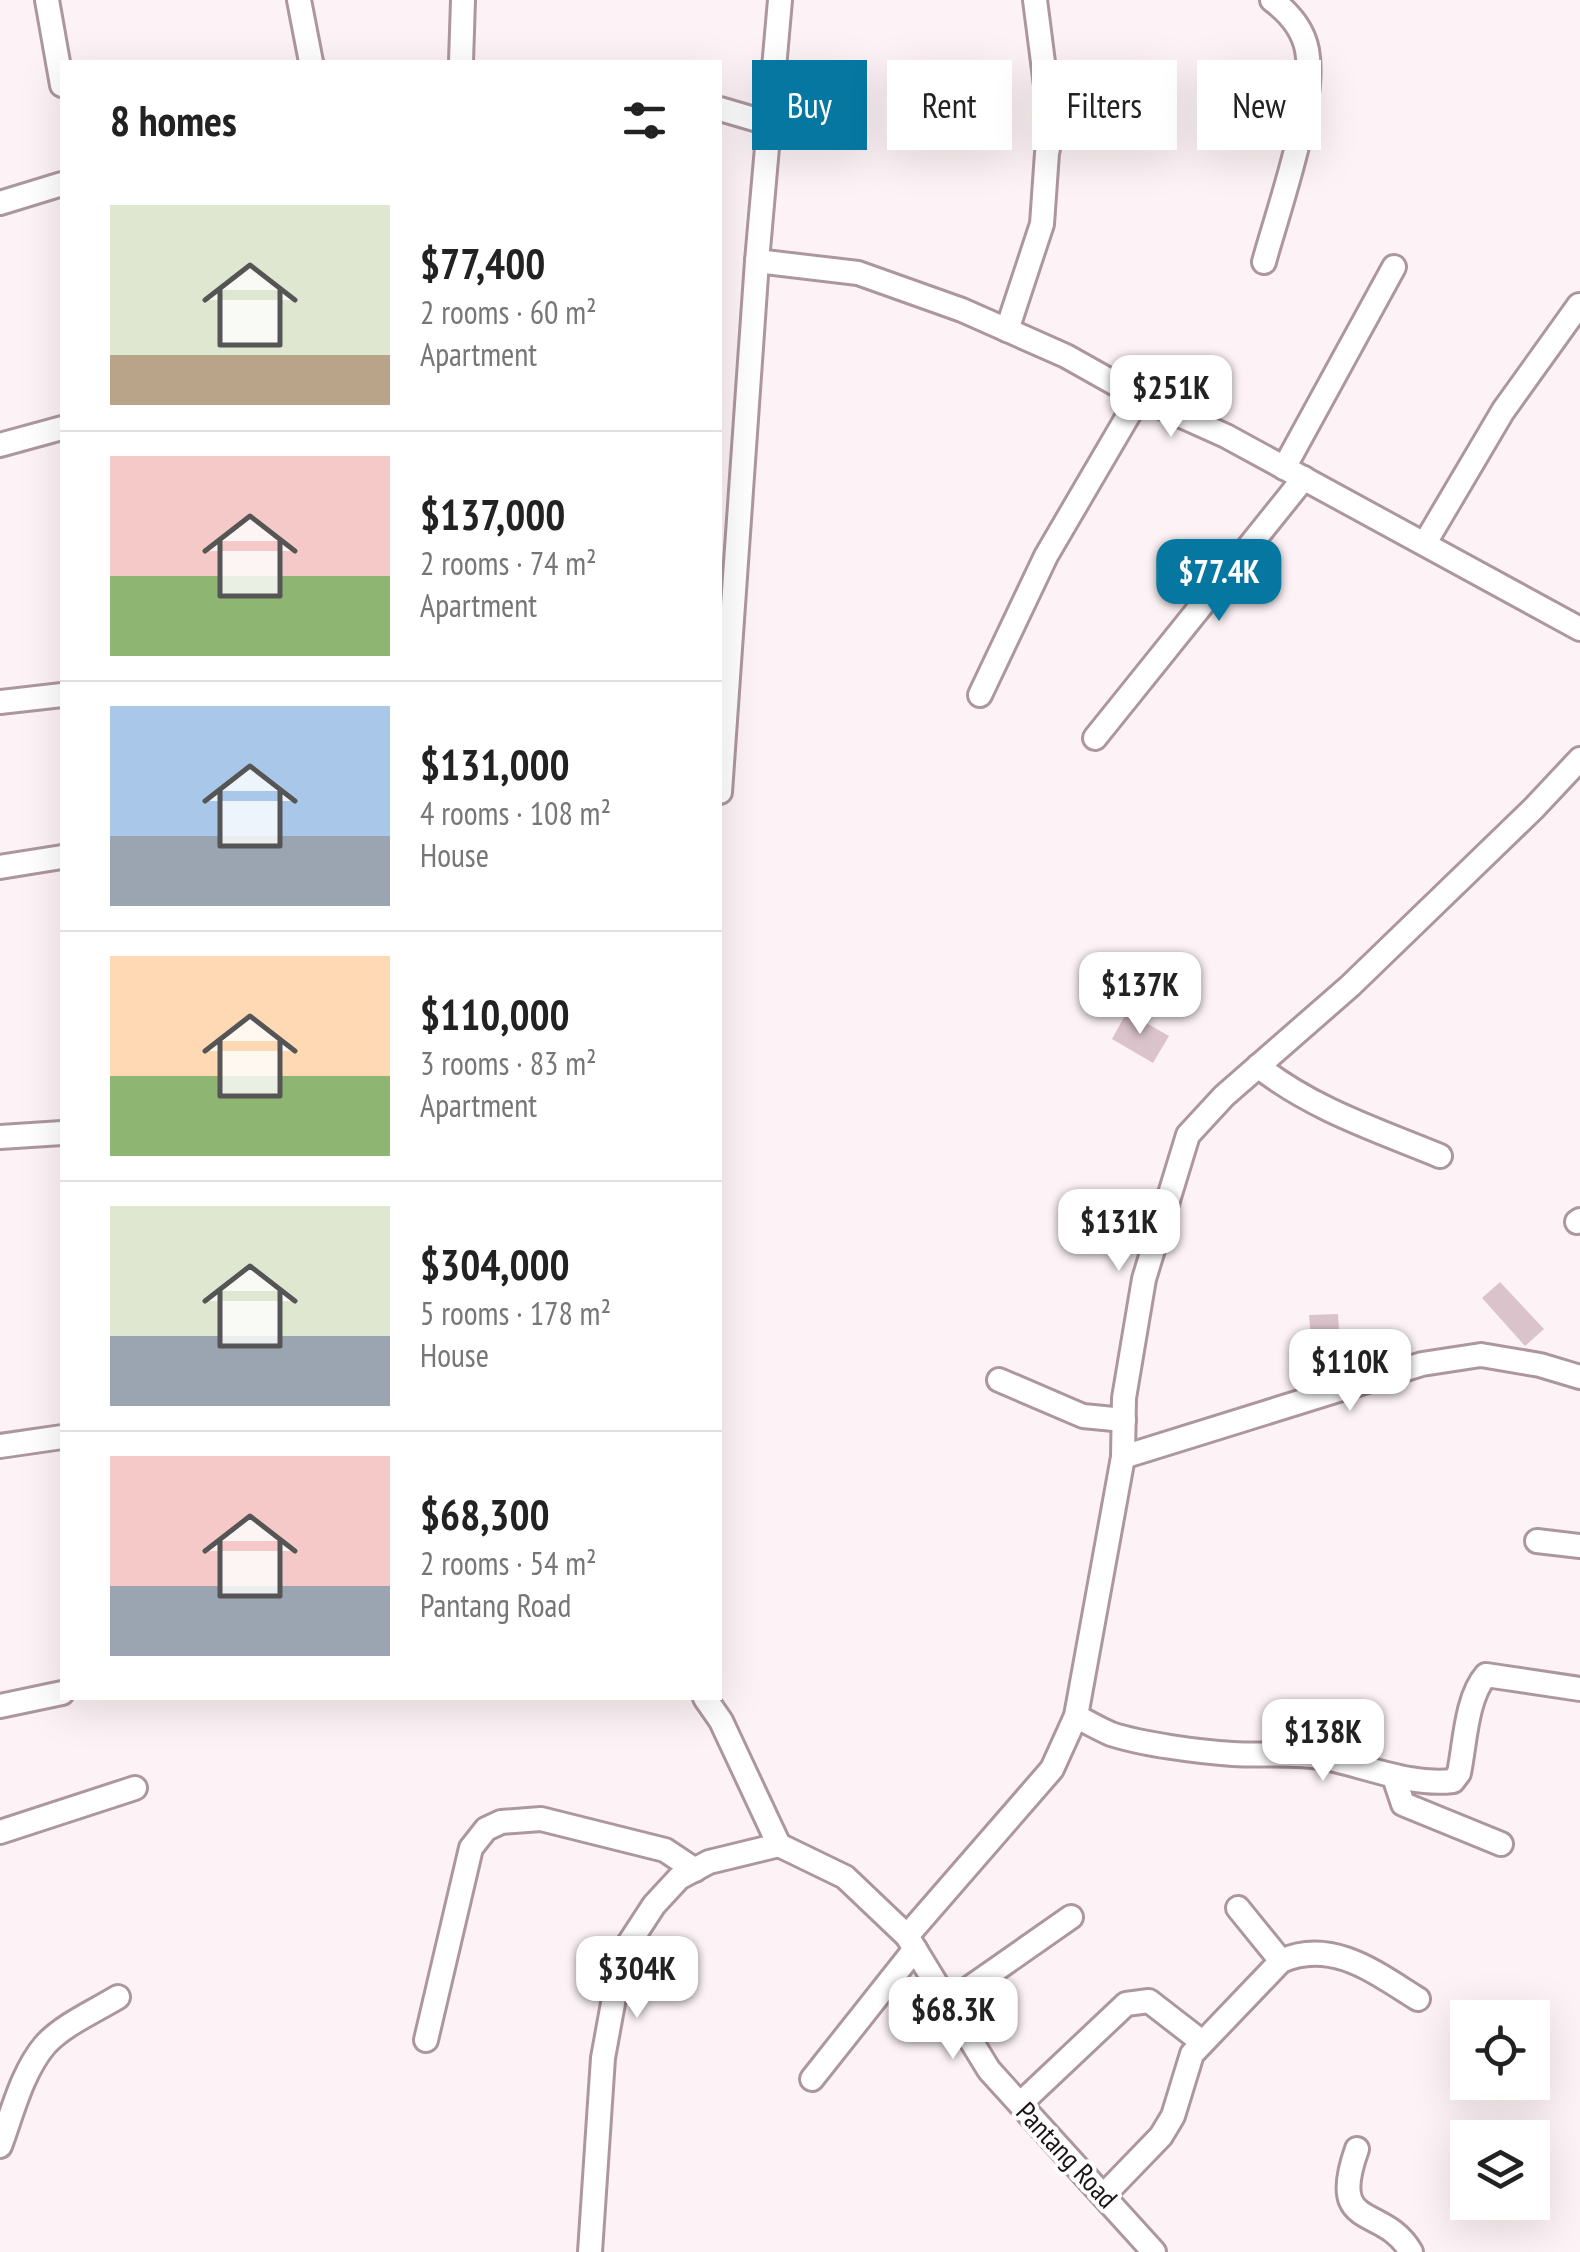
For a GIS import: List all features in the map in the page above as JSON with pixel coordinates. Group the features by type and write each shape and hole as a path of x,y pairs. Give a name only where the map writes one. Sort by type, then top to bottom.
{"street":[{"path":"47,0 60,73"},
{"path":"298,0 311,60"},
{"path":"461,60 463,0"},
{"path":"774,60 780,0"},
{"path":"1007,330 1042,224 1052,132 1035,0"},
{"path":"1264,262 1310,85 1307,46 1296,22 1272,0"},
{"path":"722,110 752,118"},
{"path":"722,742 766,150"},
{"path":"0,202 60,185"},
{"path":"757,261 858,273 962,310 1066,356 1139,397 1226,436 1580,630"},
{"path":"1095,738 1294,473 1394,267"},
{"path":"1425,543 1510,401 1579,305"},
{"path":"980,695 1046,556 1139,397"},
{"path":"0,445 60,429"},
{"path":"0,702 60,695"},
{"path":"812,2080 911,1942 1052,1769 1076,1716 1123,1457 1124,1398 1144,1280 1188,1135 1224,1096 1350,986 1534,808 1580,758"},
{"path":"0,867 60,857"},
{"path":"1258,1066 1295,1094 1325,1109 1440,1156"},
{"path":"0,1137 60,1133"},
{"path":"1123,1457 1422,1364 1481,1355 1540,1365 1580,1377"},
{"path":"999,1380 1083,1416 1124,1420"},
{"path":"0,1446 60,1437"},
{"path":"1537,1541 1580,1546"},
{"path":"1076,1716 1112,1734 1162,1744 1232,1754 1284,1753 1325,1758 1394,1776 1453,1781 1460,1773 1480,1681 1486,1675 1580,1690"},
{"path":"0,1706 60,1692"},
{"path":"590,2252 603,2058 622,1954 654,1905 679,1878 709,1862 780,1845 721,1721 706,1700"},
{"path":"1394,1776 1403,1804 1500,1844"},
{"path":"0,1832 135,1788"},
{"path":"426,2040 471,1848 486,1828 501,1822 541,1819 665,1850 695,1870"},
{"name":"Pantang Road","path":"780,1845 845,1877 911,1942 989,2070 1154,2252"},
{"path":"1238,1908 1281,1961"},
{"path":"948,2003 1071,1918"},
{"path":"1104,2195 1161,2136 1173,2116 1186,2065 1202,2042 1281,1961 1303,1952 1343,1957 1418,1999"},
{"path":"0,2146 44,2046 118,1997"},
{"path":"1020,2104 1126,2004 1148,2002 1202,2042"},
{"path":"1357,2149 1348,2173 1348,2194 1354,2208 1394,2232 1411,2252"}],"building":[{"path":"1127,1012 1169,1036 1153,1063 1112,1039"},
{"path":"1500,1282 1544,1329 1525,1346 1482,1298"},
{"path":"1338,1314 1341,1362 1313,1364 1309,1315"}]}
